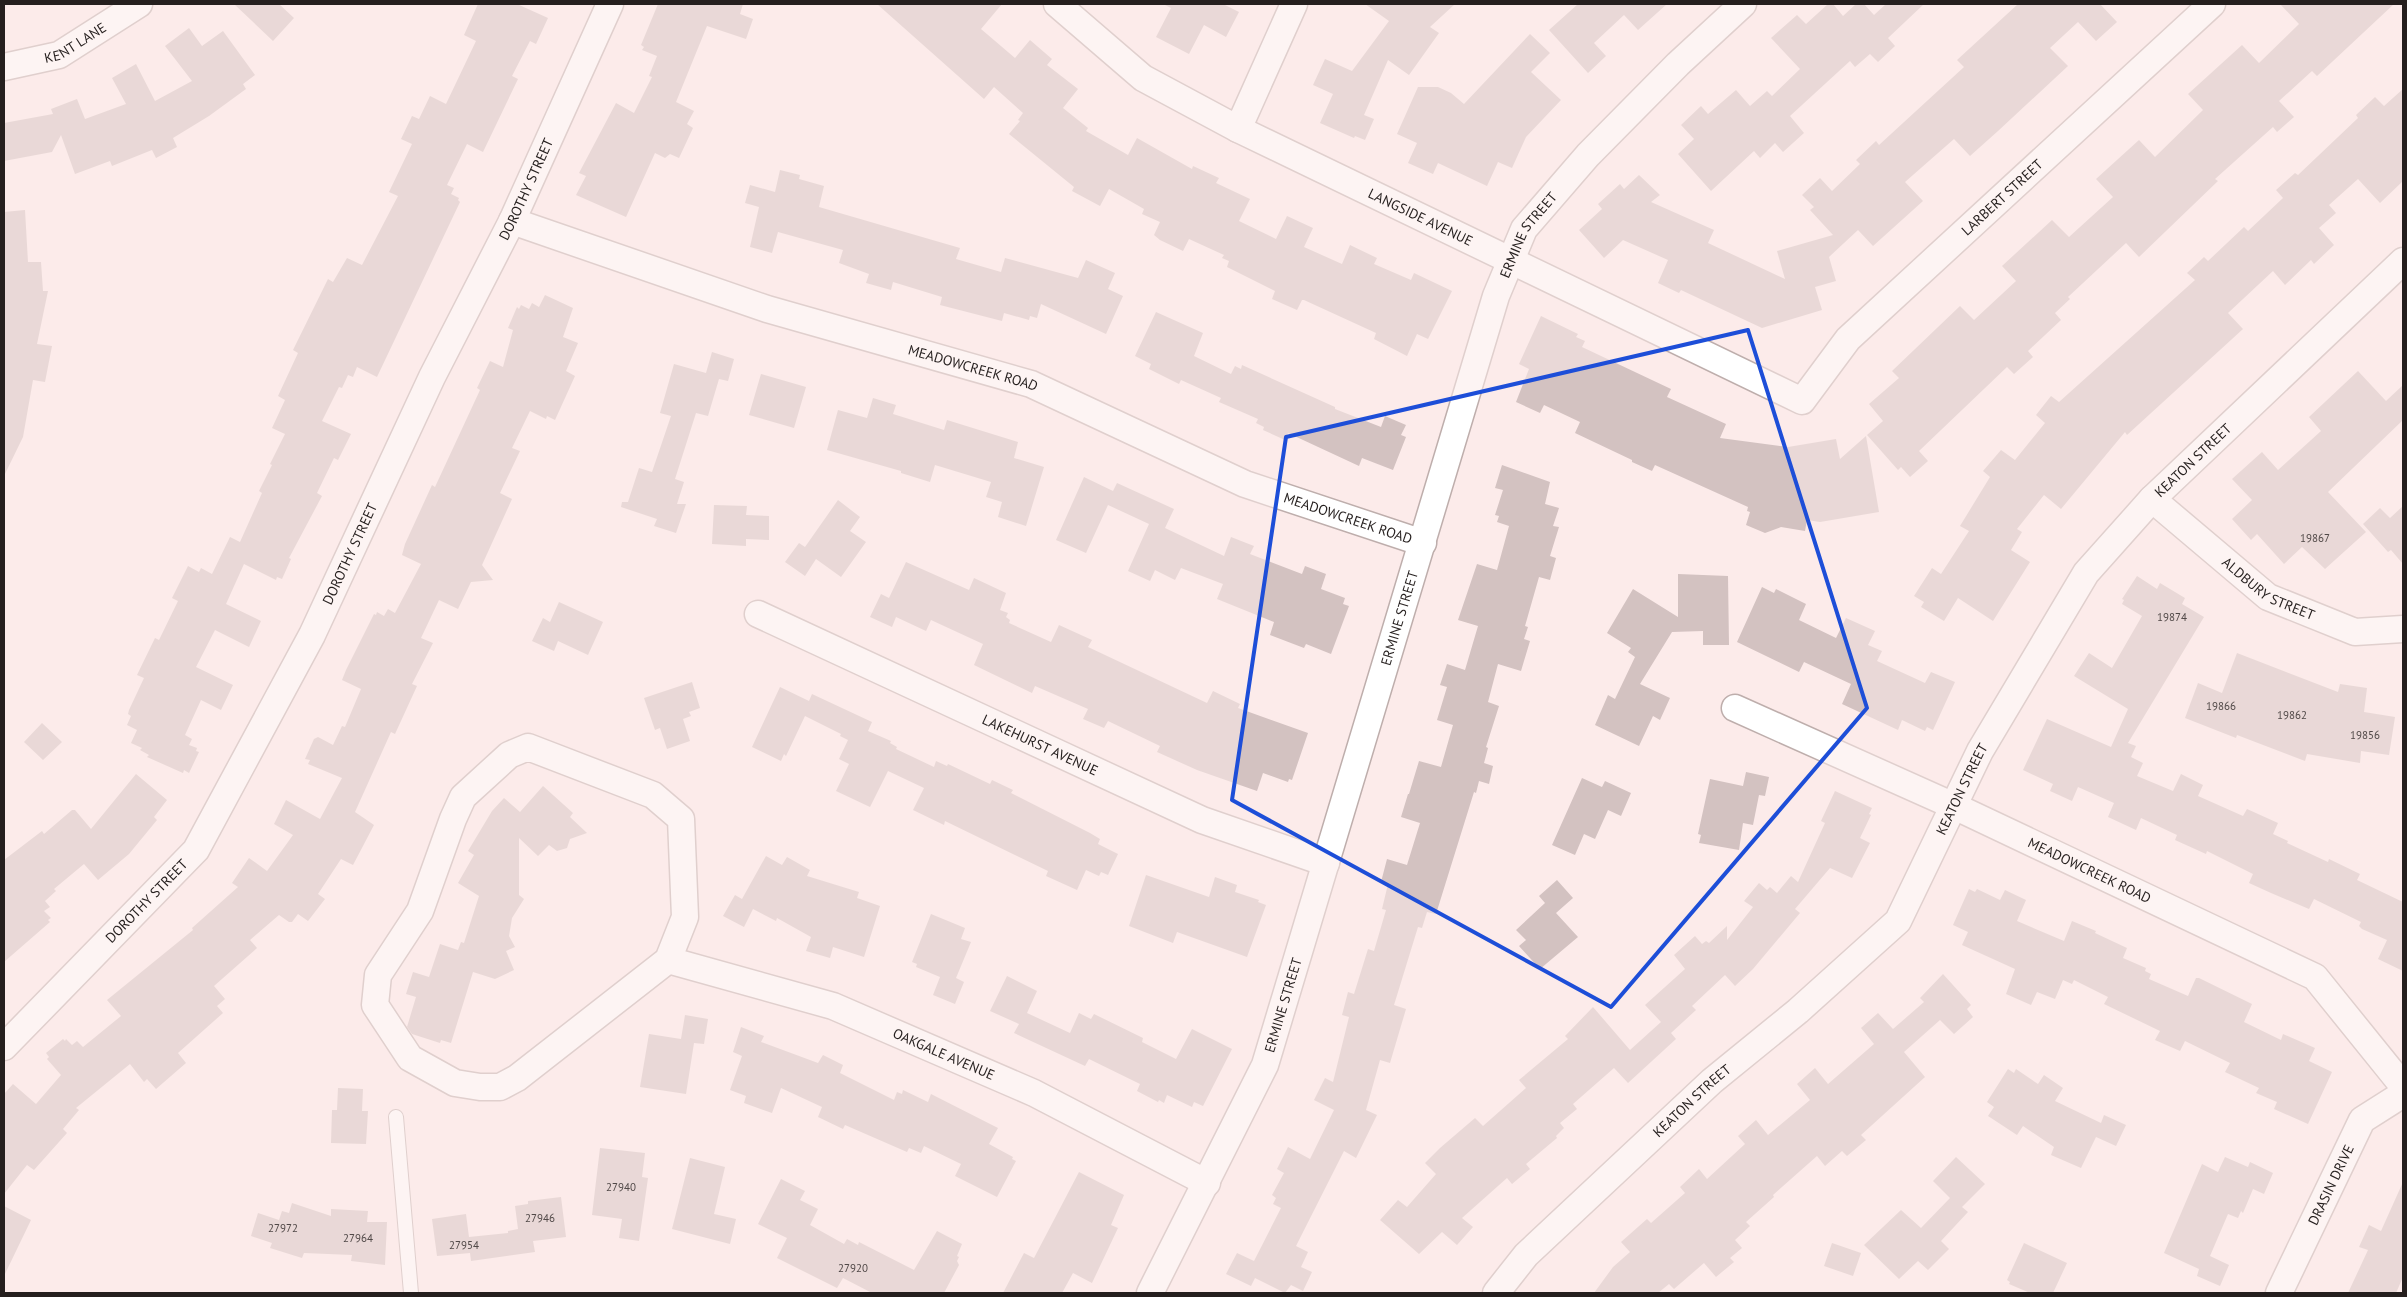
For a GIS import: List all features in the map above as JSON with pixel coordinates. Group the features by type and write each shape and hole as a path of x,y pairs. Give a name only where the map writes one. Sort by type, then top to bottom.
{"street":[{"name":"KENT LANE","path":"4,67 58,55 139,4"},
{"name":"DOROTHY STREET","path":"4,1046 196,850 312,634 432,377 512,222 610,4"},
{"name":"LANGSIDE AVENUE","path":"1057,4 1143,78 1238,129 1802,401"},
{"path":"1238,129 1294,4"},
{"name":"ERMINE STREET","path":"1150,1293 1207,1183 1264,1065 1496,296 1510,259 1524,229 1588,154 1678,64 1743,4"},
{"name":"LARBERT STREET","path":"1802,401 1848,339 2212,4"},
{"name":"MEADOWCREEK ROAD","path":"512,222 767,309 1031,384 1245,484 1423,543"},
{"name":"KEATON STREET","path":"1496,1293 1526,1255 1712,1081 1798,1011 1898,920 1990,734 2086,573 2152,499 2403,261"},
{"name":"ALDBURY STREET","path":"2152,499 2268,597 2355,632 2403,629"},
{"name":"LAKEHURST AVENUE","path":"758,614 1202,820 1326,863"},
{"name":"MEADOWCREEK ROAD","path":"1735,708 1954,806 2315,977 2403,1086"},
{"path":"528,747 653,795 681,819 686,917 668,960 517,1078 500,1087 480,1087 455,1083 410,1058 375,1005 378,975 420,911 453,819 464,797 509,755 528,747"},
{"name":"OAKGALE AVENUE","path":"668,960 833,1006 1034,1093 1207,1183"},
{"name":"DRASIN DRIVE","path":"2279,1293 2362,1120 2403,1094"}],"lane":[{"path":"396,1117 411,1293"}],"highlighted area":[{"path":"1748,330 1867,708 1611,1007 1232,800 1286,437"}],"building":[{"path":"234,4 279,4 294,18 273,41"},
{"path":"478,4 517,4 548,18 536,44 530,41 512,76 518,79 483,152 467,144 447,185 454,188 451,194 459,198 460,202 377,377 357,367 353,377 348,375 342,388 339,387 322,421 351,434 338,460 334,458 317,493 322,496 289,558 291,559 282,579 277,577 276,580 244,564 226,604 261,621 249,647 215,630 196,667 233,685 221,710 201,700 185,735 192,739 189,745 197,748 196,751 199,752 189,773 184,770 183,773 147,757 149,755 140,750 142,748 131,743 137,730 127,725 131,716 128,714 144,678 137,675 155,638 159,640 178,601 172,598 188,566 199,572 201,568 212,574 230,537 240,542 262,493 259,491 272,465 270,464 285,434 272,428 285,400 278,396 298,353 293,350 328,279 333,282 347,258 362,265 398,196 389,192 412,144 401,139 412,116 419,119 430,96 446,104 476,41 464,35"},
{"path":"658,4 743,4 740,14 753,19 746,39 707,26 676,102 694,111 687,124 693,128 679,158 670,154 665,158 655,153 626,217 576,195 586,176 579,173 616,103 634,113 652,77 649,76 657,56 642,50 644,47 641,45"},
{"path":"877,4 1002,4 981,29 1015,58 1030,40 1052,59 1047,65 1078,89 1063,108 1088,128 1086,131 1128,155 1137,138 1192,169 1193,166 1219,178 1216,183 1250,199 1239,221 1276,239 1287,216 1313,228 1304,247 1342,264 1350,245 1377,258 1374,264 1411,280 1414,273 1452,291 1428,339 1417,334 1407,356 1374,339 1376,333 1304,300 1302,300 1297,310 1272,299 1275,291 1227,267 1229,261 1222,258 1224,255 1189,239 1183,251 1160,240 1154,235 1160,222 1142,214 1144,209 1109,189 1100,206 1072,191 1074,187 1009,134 1020,121 1018,120 1023,113 994,87 984,99"},
{"path":"1163,4 1223,4 1239,12 1226,37 1204,25 1189,54 1156,37 1171,8"},
{"path":"1365,4 1455,4 1430,27 1439,33 1409,75 1388,60 1364,115 1374,119 1365,140 1355,136 1354,138 1320,123 1333,94 1313,85 1325,59 1352,71 1389,21"},
{"path":"1578,4 1667,4 1638,30 1624,15 1594,43 1606,56 1588,73 1549,30"},
{"path":"1828,4 1833,4 1843,16 1856,4 1864,4 1874,15 1886,4 1924,4 1888,38 1895,46 1878,62 1870,54 1855,67 1850,61 1790,116 1804,133 1783,152 1775,143 1760,158 1754,151 1711,191 1678,154 1694,139 1681,125 1701,106 1708,114 1736,90 1750,106 1767,91 1772,96 1800,69 1771,38 1797,15 1806,24"},
{"path":"2018,4 2100,4 2117,22 2096,41 2078,22 2050,48 2068,66 1998,131 1970,156 1954,139 1905,182 1923,201 1873,246 1858,230 1829,257 1836,281 1815,287 1822,310 1762,328 1681,290 1679,293 1658,283 1668,260 1623,240 1604,258 1579,230 1602,209 1598,204 1620,184 1624,189 1639,175 1660,195 1651,202 1714,230 1708,243 1785,279 1777,251 1833,235 1810,210 1814,207 1802,195 1820,178 1832,191 1860,164 1856,160 1876,141 1879,145 1964,67 1957,60"},
{"path":"2280,4 2394,4 2317,76 2312,71 2279,101 2294,117 2277,132 2273,127 2215,179 2218,181 2139,257 2126,243 2068,297 2070,299 2055,313 2061,320 2028,351 2033,357 2014,374 2007,367 1919,451 1928,461 1910,477 1901,467 1898,470 1867,435 1883,421 1869,404 1899,378 1892,371 1960,306 1974,320 2016,281 2002,266 2052,220 2069,237 2113,197 2096,179 2139,140 2155,157 2203,110 2188,94 2242,45 2259,63 2299,24"},
{"path":"189,28 202,46 223,31 255,75 243,84 246,89 209,116 173,138 177,147 156,158 152,150 112,166 110,161 75,174 61,135 52,152 4,161 4,123 53,114 51,109 77,99 85,119 126,104 112,78 136,64 155,101 192,81 165,46"},
{"path":"1530,34 1550,53 1531,72 1561,100 1526,137 1512,168 1498,162 1487,186 1438,163 1433,174 1408,163 1417,143 1397,134 1418,87 1438,87 1451,93 1464,104"},
{"path":"2403,89 2403,181 2380,203 2358,179 2329,205 2336,213 2319,228 2334,245 2314,264 2311,260 2285,285 2273,271 2228,313 2243,329 2127,435 2125,432 2061,509 2044,495 2017,529 2022,532 2011,550 2030,562 1993,621 1958,598 1944,621 1921,607 1924,602 1914,596 1932,568 1941,574 1969,531 1960,526 1990,477 1983,471 2001,450 2015,460 2045,423 2036,415 2051,396 2059,402 2195,280 2187,273 2204,257 2208,261 2244,227 2248,231 2283,198 2276,190 2295,173 2298,175 2358,118 2356,115 2375,97 2384,106"},
{"path":"780,170 800,175 799,179 824,186 819,207 960,248 956,259 1001,272 1005,258 1078,278 1086,260 1115,273 1108,289 1123,296 1106,334 1041,304 1037,318 1030,316 1029,320 1004,313 1002,321 940,305 942,297 893,282 891,290 866,283 869,274 839,263 843,250 778,232 772,253 750,247 759,207 745,203 750,185 775,192"},
{"path":"25,210 28,262 41,262 43,291 48,291 37,344 52,346 45,382 33,380 23,437 4,476 4,212"},
{"path":"545,295 573,308 563,337 578,343 566,371 575,376 555,420 547,416 546,419 530,411 512,448 520,451 500,493 512,499 482,565 493,580 471,582 458,609 439,600 421,638 433,643 412,684 417,686 395,734 391,732 355,812 374,825 353,865 341,859 318,894 325,899 308,921 298,914 292,922 289,922 279,915 250,940 257,948 214,986 225,999 217,1006 223,1013 178,1053 186,1063 156,1089 147,1079 144,1082 130,1064 76,1108 79,1110 63,1129 67,1133 34,1170 27,1165 4,1194 4,1094 13,1084 36,1104 61,1075 47,1059 49,1057 46,1053 63,1039 65,1041 66,1039 72,1045 77,1041 83,1047 121,1016 107,1000 193,930 192,928 238,887 232,883 249,858 267,871 293,835 274,824 286,800 320,819 342,778 308,764 310,760 305,759 314,739 318,737 333,745 342,726 345,727 361,689 342,680 346,670 374,614 376,615 377,612 384,616 388,609 395,613 421,564 402,555 405,544 432,485 435,487 480,390 477,388 490,361 503,367 513,330 508,328 517,307 519,309 521,305 529,309 532,303 539,307"},
{"path":"1156,312 1203,333 1194,356 1231,374 1235,366 1241,369 1242,365 1335,407 1335,409 1381,427 1385,416 1406,425 1401,435 1406,437 1393,470 1362,458 1359,466 1288,433 1285,440 1263,430 1264,427 1256,423 1258,419 1219,402 1221,398 1181,380 1179,384 1149,369 1151,364 1135,356"},
{"path":"1541,316 1578,334 1576,337 1585,341 1582,347 1671,389 1667,397 1726,424 1720,438 1788,447 1836,439 1840,459 1866,436 1879,512 1820,522 1807,520 1805,531 1781,527 1765,533 1746,525 1750,512 1747,511 1748,507 1655,465 1652,471 1632,462 1632,460 1575,433 1580,422 1544,405 1540,413 1516,402 1529,369 1519,364"},
{"path":"712,352 734,359 728,381 719,379 708,416 696,413 675,479 684,482 677,504 686,504 676,533 654,526 657,519 621,507 622,502 628,502 639,468 652,472 671,416 660,413 674,364 706,373"},
{"path":"2358,371 2386,401 2403,385 2403,420 2328,492 2366,532 2325,569 2302,547 2284,564 2257,534 2251,540 2232,519 2252,500 2232,479 2262,452 2278,470 2321,431 2309,417"},
{"path":"761,374 806,387 794,428 749,415"},
{"path":"873,398 896,405 893,414 944,430 947,420 1018,442 1014,458 1044,467 1026,526 998,517 1002,502 986,497 991,482 935,465 930,482 901,473 901,471 827,450 838,410 867,418"},
{"path":"1502,465 1550,482 1545,504 1559,508 1553,526 1559,527 1550,556 1556,558 1550,580 1539,577 1525,626 1528,627 1524,639 1530,641 1521,671 1498,664 1488,702 1499,706 1486,747 1488,748 1484,763 1493,766 1489,784 1479,781 1476,793 1474,792 1436,914 1427,912 1422,928 1418,927 1394,1005 1406,1009 1390,1063 1380,1060 1366,1110 1377,1115 1356,1158 1344,1151 1296,1246 1308,1252 1301,1267 1312,1272 1303,1291 1291,1285 1285,1293 1255,1278 1251,1286 1226,1274 1237,1253 1254,1261 1281,1208 1273,1204 1276,1198 1272,1195 1284,1173 1277,1169 1288,1147 1310,1159 1334,1110 1314,1100 1325,1078 1333,1082 1349,1017 1342,1015 1348,992 1354,994 1368,949 1374,951 1386,910 1382,909 1388,884 1381,882 1387,859 1407,865 1420,823 1401,817 1419,761 1441,767 1453,725 1437,720 1447,687 1440,685 1447,664 1465,670 1478,626 1458,620 1477,564 1497,570 1509,526 1497,522 1499,516 1495,515 1503,490 1495,488"},
{"path":"1084,477 1113,491 1117,483 1174,509 1165,528 1224,556 1231,537 1254,546 1250,554 1302,574 1305,566 1326,574 1321,589 1345,598 1343,604 1349,606 1331,654 1306,644 1304,648 1270,635 1274,622 1217,599 1223,584 1181,568 1175,580 1155,570 1150,581 1128,571 1149,524 1108,505 1086,553 1056,540"},
{"path":"838,500 860,517 850,531 866,542 841,577 816,559 805,576 785,562 799,543 805,547"},
{"path":"714,505 747,506 746,515 769,516 769,540 746,539 746,546 712,544"},
{"path":"2403,506 2403,564 2391,550 2388,552 2363,524 2380,508 2390,518"},
{"path":"906,562 969,590 974,578 1006,593 1000,610 1008,613 1006,617 1010,620 1009,623 1051,642 1059,625 1092,640 1088,647 1207,703 1213,691 1240,704 1238,708 1308,733 1292,780 1289,779 1288,782 1263,773 1257,791 1197,770 1157,752 1160,746 1108,721 1104,728 1083,719 1088,709 1035,686 1032,693 974,665 983,644 931,620 926,631 896,617 892,627 870,617 881,594 889,598"},
{"path":"1678,574 1728,576 1729,645 1703,645 1703,631 1672,632 1640,684 1670,698 1660,720 1653,716 1639,746 1595,725 1608,695 1615,699 1635,657 1628,652 1631,648 1607,633 1633,589 1678,617"},
{"path":"2137,576 2157,589 2160,583 2185,598 2182,604 2204,617 2128,743 2136,746 2131,757 2143,763 2137,776 2173,791 2181,774 2203,785 2198,796 2243,816 2247,809 2278,823 2273,834 2288,841 2287,843 2328,862 2329,859 2360,874 2357,880 2403,902 2403,971 2378,959 2387,940 2362,929 2359,926 2361,922 2314,899 2309,909 2271,893 2249,883 2253,874 2207,851 2206,854 2175,840 2177,835 2141,818 2136,830 2108,817 2114,803 2078,787 2072,801 2050,791 2053,784 2023,770 2047,719 2111,747 2128,709 2074,676 2089,653 2112,668 2142,616 2122,604 2124,600 2122,599"},
{"path":"1762,587 1774,593 1776,589 1806,604 1799,620 1836,638 1846,618 1875,631 1868,645 1882,651 1877,661 1925,683 1931,672 1955,682 1933,730 1927,727 1925,731 1902,720 1898,730 1842,704 1851,684 1804,662 1799,672 1737,642"},
{"path":"559,602 603,622 588,655 558,641 554,651 532,641 543,618 550,622"},
{"path":"2237,653 2338,692 2340,684 2367,688 2364,712 2395,717 2389,755 2361,751 2360,763 2307,754 2305,761 2237,735 2236,738 2185,718 2198,683 2222,693"},
{"path":"692,682 700,708 689,712 691,716 683,719 690,741 667,749 660,728 655,730 644,698"},
{"path":"780,687 809,701 812,694 872,722 868,731 891,741 890,743 897,747 896,749 934,767 936,761 947,766 948,764 990,784 992,780 1013,790 1011,793 1090,833 1100,839 1098,844 1118,854 1108,875 1101,872 1099,876 1086,870 1077,890 1046,876 1048,871 945,821 944,825 913,810 924,788 888,771 870,807 836,791 849,764 839,759 848,740 840,736 841,734 805,716 786,756 784,754 781,761 752,747"},
{"path":"42,723 62,742 43,760 24,742"},
{"path":"1746,772 1769,777 1765,796 1759,795 1753,825 1743,823 1739,850 1699,843 1701,835 1698,834 1710,779 1743,786"},
{"path":"136,774 167,800 154,817 157,820 129,854 98,880 84,864 54,889 56,891 45,901 50,907 44,911 51,918 48,920 50,922 4,962 4,860 42,831 44,834 72,810 75,810 91,829"},
{"path":"1582,778 1602,787 1605,781 1631,793 1621,816 1608,810 1595,839 1584,834 1575,855 1552,845"},
{"path":"543,786 573,813 570,817 587,833 570,839 567,848 557,851 549,845 538,856 519,838 519,895 524,899 512,918 509,936 515,947 506,951 514,970 495,979 473,972 451,1043 441,1040 440,1043 412,1034 407,1027 416,997 406,994 413,972 429,977 440,944 458,950 461,942 464,943 479,896 458,883 474,855 468,851 492,811 504,798 520,812"},
{"path":"1835,791 1872,808 1869,814 1871,815 1860,838 1870,843 1852,878 1830,868 1795,909 1800,913 1753,969 1735,986 1725,975 1692,1006 1696,1010 1671,1033 1676,1039 1628,1083 1614,1068 1573,1104 1577,1109 1560,1123 1564,1128 1556,1136 1557,1138 1526,1164 1530,1169 1512,1184 1507,1178 1462,1218 1473,1227 1457,1245 1442,1232 1419,1254 1380,1220 1398,1200 1407,1207 1436,1174 1425,1163 1440,1148 1475,1118 1483,1126 1526,1088 1519,1080 1568,1039 1565,1036 1593,1007 1630,1050 1661,1022 1645,1005 1685,969 1674,955 1695,936 1702,944 1706,941 1709,943 1727,926 1727,940 1753,907 1744,901 1759,883 1767,890 1770,887 1777,893 1791,876 1798,882 1825,823 1821,821"},
{"path":"766,856 782,865 787,857 810,870 807,876 859,892 857,898 880,906 864,957 833,947 830,958 806,951 811,937 777,918 776,921 753,909 744,927 723,916 735,895 742,899"},
{"path":"1146,875 1209,897 1215,877 1237,885 1235,892 1259,900 1258,902 1266,905 1247,957 1177,932 1173,943 1129,926"},
{"path":"1557,880 1573,898 1556,913 1578,937 1540,969 1519,946 1526,940 1516,930 1545,903 1539,896"},
{"path":"1969,889 1975,892 1977,889 2000,900 2005,890 2026,900 2017,921 2064,941 2072,921 2096,931 2095,933 2127,948 2123,958 2146,968 2145,971 2151,974 2149,979 2188,996 2196,978 2199,978 2252,1004 2244,1022 2281,1040 2283,1034 2315,1048 2309,1061 2332,1072 2308,1124 2274,1109 2277,1102 2256,1093 2259,1088 2225,1072 2230,1063 2185,1041 2180,1051 2155,1040 2160,1031 2104,1004 2108,997 2074,980 2072,984 2063,980 2055,999 2037,992 2031,1005 2006,994 2015,969 1962,945 1968,932 1953,925"},
{"path":"931,914 965,928 961,939 971,942 956,978 964,982 955,1004 933,995 940,977 916,967 917,964 912,962"},
{"path":"1943,974 1971,1005 1967,1009 1973,1017 1954,1034 1940,1020 1904,1052 1925,1077 1861,1135 1866,1140 1847,1156 1842,1151 1825,1166 1817,1156 1773,1195 1774,1197 1746,1222 1750,1226 1735,1240 1742,1248 1730,1258 1734,1262 1716,1277 1704,1263 1674,1289 1669,1284 1658,1293 1594,1293 1613,1267 1630,1252 1621,1242 1647,1219 1651,1223 1685,1193 1680,1187 1699,1169 1707,1179 1745,1144 1738,1136 1756,1120 1768,1135 1810,1100 1797,1084 1815,1068 1828,1084 1874,1044 1861,1028 1878,1013 1893,1029 1924,1002 1920,998"},
{"path":"1007,976 1037,991 1027,1013 1070,1033 1079,1013 1091,1019 1094,1014 1143,1038 1142,1042 1176,1059 1192,1029 1232,1049 1203,1106 1194,1102 1192,1107 1167,1095 1164,1103 1159,1100 1158,1102 1137,1091 1140,1084 1089,1059 1085,1066 1014,1033 1019,1024 990,1011"},
{"path":"685,1015 708,1019 704,1044 694,1043 686,1094 640,1087 649,1034 681,1039"},
{"path":"741,1027 764,1036 761,1042 818,1063 823,1055 843,1065 840,1073 894,1100 897,1092 902,1094 903,1090 928,1102 931,1094 998,1128 989,1144 1013,1157 1012,1159 1016,1161 997,1197 955,1176 961,1164 924,1146 921,1153 909,1148 907,1152 845,1125 843,1129 818,1117 822,1107 781,1088 772,1113 744,1103 746,1096 730,1090 742,1056 733,1052"},
{"path":"2008,1069 2014,1073 2016,1069 2038,1084 2044,1075 2063,1088 2055,1101 2101,1123 2104,1115 2126,1125 2116,1146 2096,1137 2081,1168 2051,1155 2054,1147 2023,1126 2017,1135 1988,1116 1994,1107 1987,1102"},
{"path":"338,1088 363,1089 362,1111 368,1111 366,1144 331,1143 332,1110 337,1110"},
{"path":"600,1148 645,1153 642,1177 648,1178 639,1241 619,1238 622,1219 592,1215"},
{"path":"1956,1157 1985,1184 1962,1207 1968,1212 1941,1241 1949,1249 1928,1270 1918,1261 1899,1279 1864,1245 1901,1210 1921,1228 1950,1198 1933,1181"},
{"path":"2225,1157 2248,1167 2250,1162 2273,1173 2264,1194 2253,1189 2243,1213 2241,1211 2238,1218 2228,1214 2210,1256 2229,1265 2220,1286 2197,1276 2199,1269 2164,1253 2202,1164 2218,1172"},
{"path":"690,1158 725,1167 714,1214 736,1219 730,1244 672,1229"},
{"path":"1079,1172 1124,1195 1111,1225 1118,1228 1092,1283 1073,1273 1062,1293 1003,1293 1024,1253 1034,1258"},
{"path":"781,1179 805,1191 800,1200 818,1209 810,1225 844,1244 847,1239 858,1245 859,1242 914,1270 937,1231 962,1244 957,1256 959,1257 957,1261 959,1265 944,1293 872,1293 843,1278 837,1288 777,1258 787,1238 758,1224"},
{"path":"2403,1182 2403,1277 2396,1293 2348,1293 2368,1250 2359,1247 2369,1225 2381,1231"},
{"path":"561,1197 566,1237 533,1241 535,1252 471,1261 470,1253 437,1256 432,1219 466,1214 469,1237 508,1233 508,1231 518,1229 515,1206 528,1204 528,1201"},
{"path":"292,1203 331,1216 331,1209 368,1211 367,1222 387,1222 385,1265 351,1261 352,1255 304,1253 302,1258 270,1248 272,1243 251,1236 258,1213 279,1220 282,1211 289,1213"},
{"path":"4,1206 31,1220 4,1276"},
{"path":"1832,1243 1861,1253 1853,1276 1824,1266"},
{"path":"2024,1243 2067,1263 2053,1293 2030,1293 2009,1284 2010,1282 2007,1280"}]}
